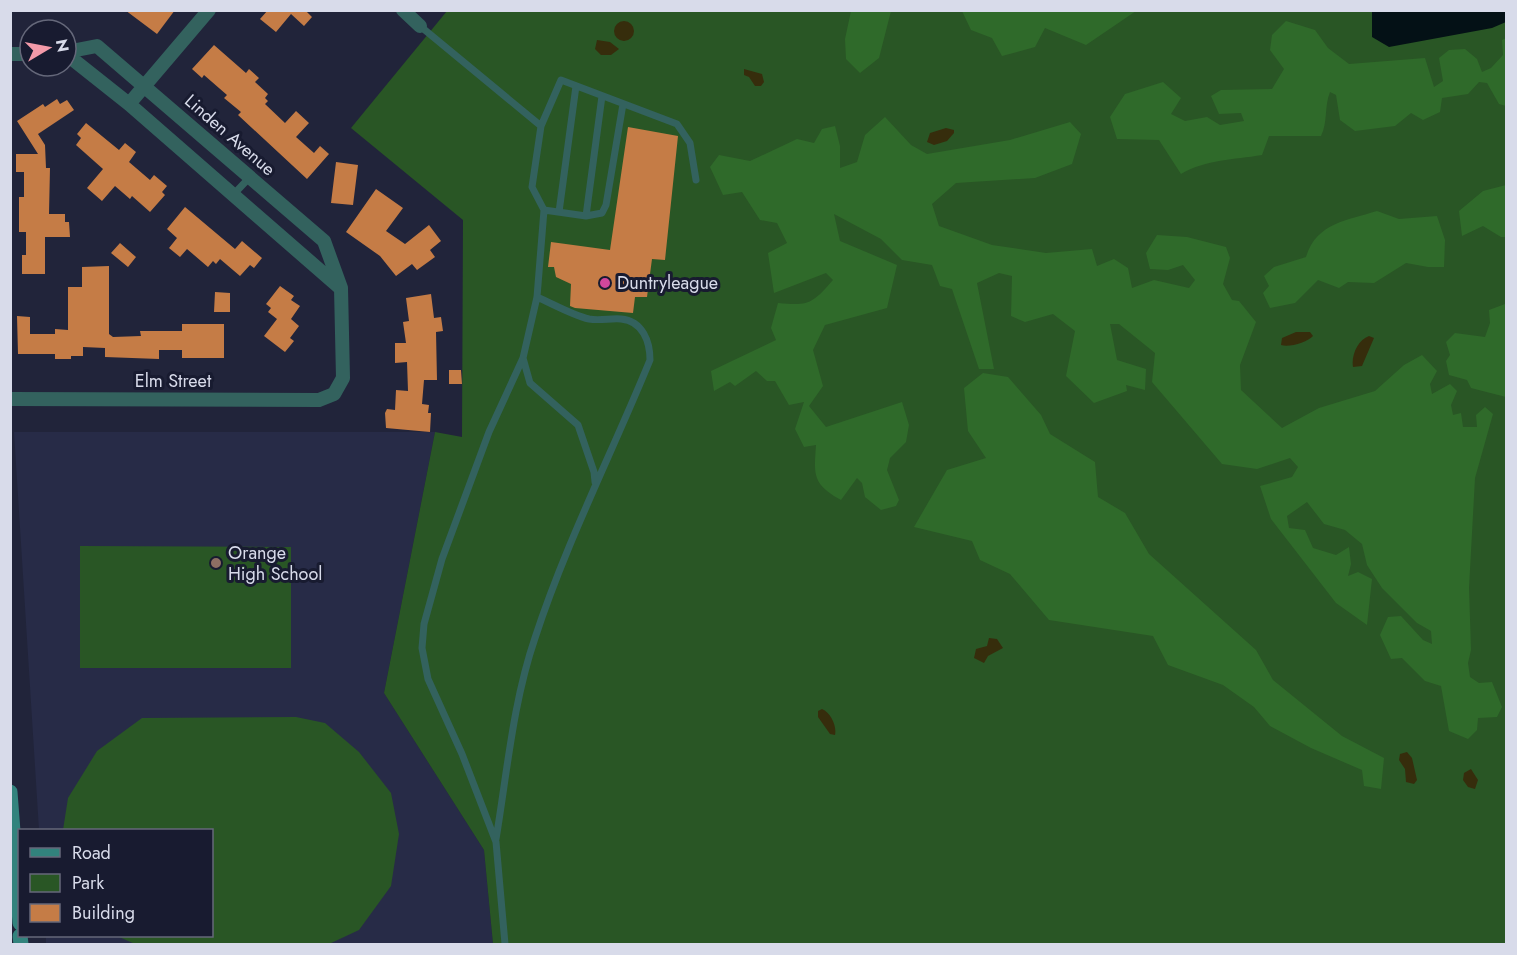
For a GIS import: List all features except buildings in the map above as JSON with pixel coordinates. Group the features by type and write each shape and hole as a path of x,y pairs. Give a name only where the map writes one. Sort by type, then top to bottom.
{"main road":[{"path":"10,792 18,897"}],"street":[{"path":"129,104 209,10"},
{"path":"403,10 420,26"},
{"name":"Linden Avenue","path":"78,50 97,46 144,84 324,241 340,288 343,378 334,394"},
{"name":"Linden Avenue","path":"78,63 129,104 340,288"},
{"name":"Elm Street","path":"10,399 318,400 334,394"}],"lane":[{"path":"420,26 541,126"},
{"path":"496,842 462,754 428,679 422,648 424,624 442,559 489,432 523,358 537,297 544,210 532,187 541,126 561,80 677,124 690,143 696,180"},
{"path":"559,212 576,86"},
{"path":"586,216 602,96"},
{"path":"544,210 586,216 602,213 606,205 623,104"},
{"path":"233,196 249,177"},
{"path":"505,945 496,842 521,689 534,639 595,484 650,360 644,332 623,319 588,319 537,297"},
{"path":"523,358 530,383 578,425 594,472 595,484"}],"shaded area":[{"path":"1372,11 1506,11 1506,22 1492,28 1389,47 1372,37"},
{"name":"Orange High School","path":"14,432 435,432 384,693 484,850 493,944 46,944 46,937 213,937 213,829 39,829"}],"green space":[{"path":"447,11 1506,11 1506,944 493,944 484,850 384,693 435,432 462,437 463,220 351,128"},
{"path":"851,11 891,11 879,58 860,73 846,59 845,39"},
{"path":"962,11 1136,11 1086,45 1045,28 1035,47 1002,56 992,38 971,30"},
{"path":"1286,21 1315,30 1328,48 1349,64 1425,58 1434,87 1443,81 1439,58 1449,50 1465,49 1477,59 1482,72 1491,68 1503,55 1502,40 1506,38 1506,106 1499,104 1487,83 1479,82 1468,94 1442,98 1440,112 1423,120 1411,113 1395,126 1355,131 1340,120 1336,95 1330,92 1321,136 1269,136 1262,155 1201,165 1181,174 1159,140 1117,139 1110,117 1125,94 1163,82 1181,98 1171,114 1185,121 1207,117 1220,125 1244,121 1241,113 1219,114 1211,96 1221,90 1272,89 1284,69 1270,50 1272,35"},
{"path":"885,117 911,145 927,154 1010,140 1070,122 1081,134 1072,164 1035,178 956,183 932,204 939,226 992,245 1046,253 1092,249 1097,266 1114,259 1128,268 1132,288 1154,280 1189,288 1195,280 1183,265 1168,270 1150,269 1146,253 1157,235 1187,237 1226,247 1230,258 1223,284 1232,300 1239,301 1256,322 1240,365 1241,390 1282,428 1319,408 1375,391 1404,365 1422,355 1437,371 1430,384 1432,394 1450,384 1457,391 1451,405 1453,415 1461,413 1463,427 1477,427 1476,415 1485,407 1493,414 1475,478 1469,588 1471,650 1468,663 1470,677 1479,683 1492,682 1502,707 1497,717 1478,718 1477,730 1468,739 1449,731 1441,686 1425,681 1402,658 1391,659 1380,635 1388,617 1401,616 1423,640 1432,644 1431,631 1417,623 1382,588 1367,565 1362,544 1345,530 1324,524 1307,502 1287,516 1289,528 1305,530 1313,548 1336,555 1349,547 1351,564 1348,576 1358,572 1372,579 1367,625 1336,603 1271,519 1260,486 1292,477 1298,467 1290,458 1257,469 1222,464 1152,382 1155,353 1119,324 1110,324 1117,360 1146,369 1145,390 1126,385 1127,391 1094,403 1066,376 1075,331 1053,314 1025,322 1011,316 1012,276 999,273 977,283 994,369 979,369 952,289 940,286 932,265 902,260 881,239 834,214 840,241 897,265 887,308 825,325 813,350 823,386 809,406 826,427 902,402 909,425 906,442 890,458 887,470 899,500 896,506 881,510 865,497 862,483 857,478 841,500 825,489 815,471 816,445 804,447 795,429 804,402 789,405 775,381 767,381 756,371 735,386 730,382 714,391 711,371 776,340 771,328 778,303 809,302 815,299 833,280 826,273 774,293 768,253 787,243 777,223 760,220 742,192 723,195 710,167 719,155 750,161 797,139 814,143 822,129 835,126 840,146 840,168 857,162 865,135"},
{"path":"1506,185 1506,237 1501,237 1483,226 1462,236 1459,211 1483,191"},
{"path":"1377,211 1399,219 1437,216 1445,240 1444,267 1406,263 1374,283 1348,282 1339,288 1318,280 1295,303 1270,308 1263,293 1269,286 1264,276 1274,267 1306,257 1317,237 1325,230 1344,221"},
{"path":"1505,304 1506,397 1471,388 1467,380 1449,375 1446,361 1450,355 1446,342 1455,333 1485,337 1490,323 1489,310"},
{"path":"983,373 1008,377 1041,415 1050,434 1095,462 1098,497 1125,513 1149,554 1256,650 1273,680 1342,736 1384,758 1381,789 1364,786 1362,770 1311,748 1270,726 1254,707 1223,685 1168,665 1153,636 1049,620 1010,574 980,560 972,541 914,527 947,470 986,458 968,431 964,388"},
{"path":"80,546 291,547 291,668 80,668"},
{"path":"296,717 325,723 359,752 391,793 399,834 391,886 359,930 329,944 135,944 119,937 213,937 213,829 63,829 68,798 97,751 142,718"}],"sand":[{"path":"624,21 631,24 634,31 631,38 624,41 617,38 614,31 617,24"},
{"path":"597,40 610,42 619,49 611,55 601,55 595,49"},
{"path":"744,69 762,74 764,82 761,86 755,86 749,77 744,75"},
{"path":"946,128 954,130 947,141 934,145 927,142 930,133"},
{"path":"1296,332 1310,332 1313,336 1298,344 1281,345 1282,338"},
{"path":"1369,336 1374,338 1362,366 1353,367 1356,348"},
{"path":"989,638 997,639 1003,648 988,656 984,663 974,658 976,649 987,646"},
{"path":"822,709 833,720 835,735 830,734 818,717 818,711"},
{"path":"1407,752 1412,758 1417,780 1414,784 1406,782 1405,769 1399,760 1400,754"},
{"path":"1471,769 1478,780 1475,789 1468,787 1463,780 1464,773"}],"place":[{"name":"Duntryleague","path":"605,283"},
{"name":"Orange High School","path":"216,563"}]}
